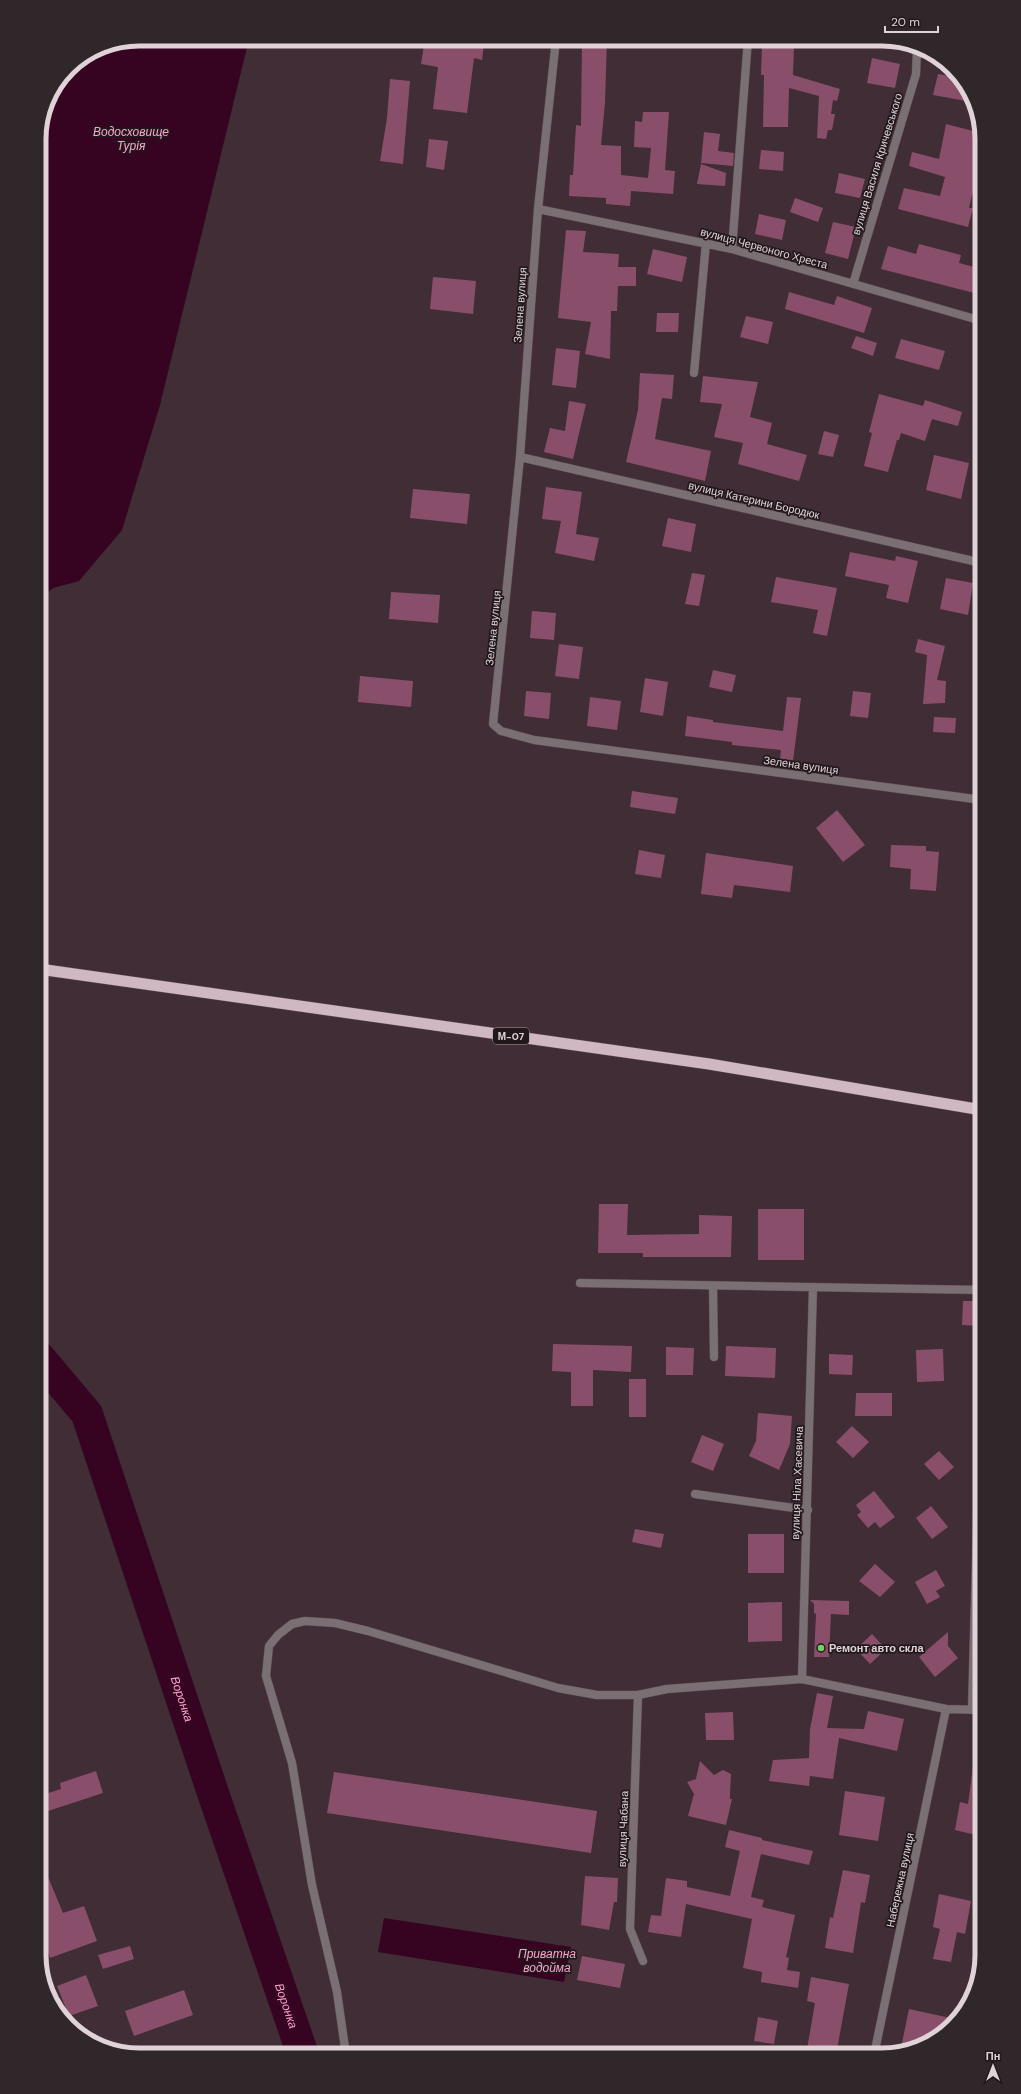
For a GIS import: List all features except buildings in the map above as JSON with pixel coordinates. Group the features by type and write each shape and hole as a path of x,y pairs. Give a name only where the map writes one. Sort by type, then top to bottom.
{"highway":[{"name":"М-07","path":"46,970 708,1064 975,1109"}],"street":[{"name":"Зелена вулиця","path":"555,46 538,209 520,457 493,724 502,731 534,740 975,799"},
{"path":"732,249 747,46"},
{"name":"вулиця Василя Кричевського","path":"853,284 916,74 917,53"},
{"name":"вулиця Червоного Хреста","path":"538,209 732,249 975,319"},
{"path":"694,373 706,243"},
{"name":"вулиця Катерини Бородюк","path":"520,457 975,561"},
{"path":"580,1283 975,1290"},
{"path":"714,1286 714,1357"},
{"name":"вулиця Ніла Хасевича","path":"802,1679 808,1510 813,1288"},
{"path":"695,1494 808,1510"},
{"path":"972,1709 975,1598"},
{"path":"345,2048 337,1992 312,1885 292,1763 266,1676 269,1646 278,1635 292,1624 305,1621 335,1623 368,1630 558,1688 597,1695 638,1695 667,1689 802,1679 946,1709 975,1709"},
{"name":"вулиця Чабана","path":"638,1695 630,1929 643,1961"},
{"name":"Набережна вулиця","path":"875,2048 946,1709"}],"water":[{"name":"Водосховище Турія","path":"139,46 247,46 160,405 122,530 79,581 53,588 46,594 46,133 53,103 65,82 78,69 92,58 115,49"},
{"name":"Приватна водойма","path":"384,1918 571,1947 564,1982 378,1952"}],"waterway":[{"name":"Воронка","path":"46,1365 87,1414 212,1790 301,2048"}],"place":[{"name":"Ремонт авто скла","path":"821,1648"}]}
